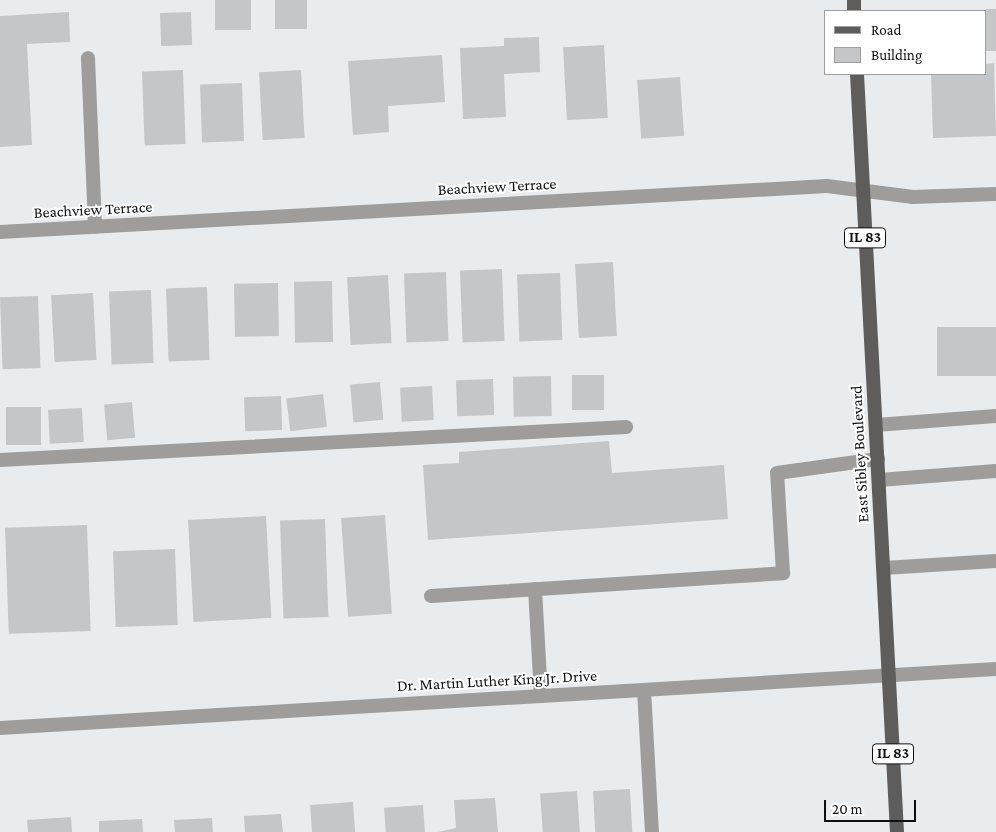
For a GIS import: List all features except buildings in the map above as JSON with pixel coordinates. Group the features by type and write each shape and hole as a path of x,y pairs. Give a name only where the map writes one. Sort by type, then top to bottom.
{"main road":[{"name":"East Sibley Boulevard","path":"857,75 897,832"}],"street":[{"path":"88,58 94,227"},
{"name":"Beachview Terrace","path":"0,232 827,186 913,198 996,194"},
{"path":"876,425 996,416"},
{"path":"0,460 626,427"},
{"path":"431,596 783,572 777,473 878,459"},
{"path":"879,480 996,471"},
{"path":"884,568 996,561"},
{"path":"535,589 541,696"},
{"name":"Dr. Martin Luther King Jr. Drive","path":"0,728 996,669"},
{"path":"644,690 652,832"}]}
